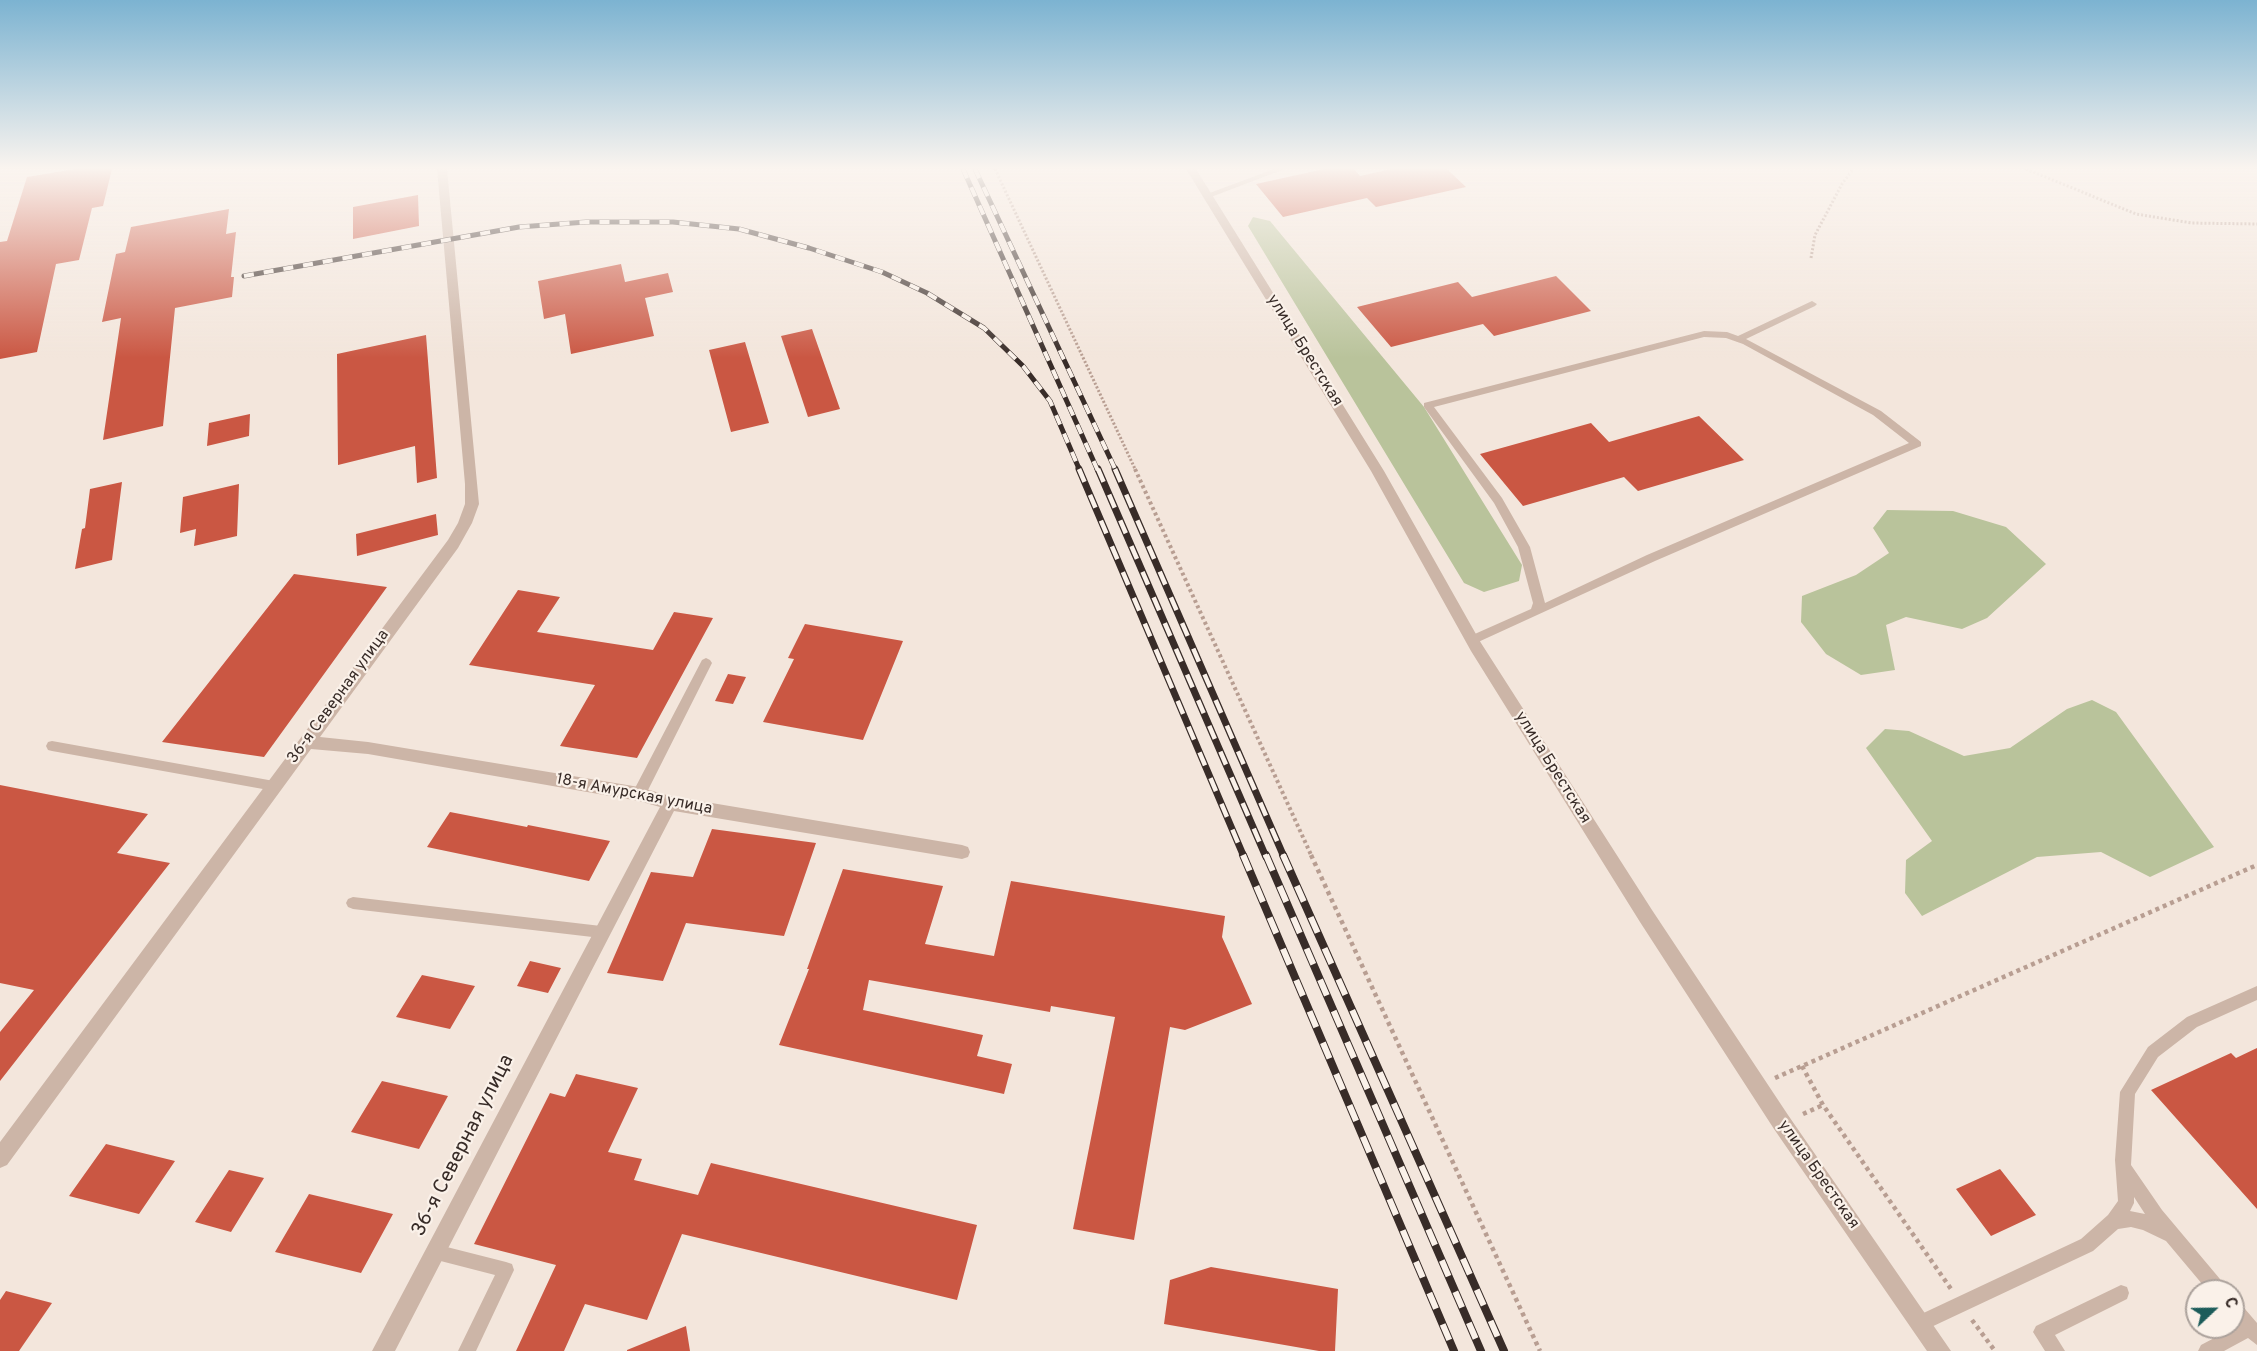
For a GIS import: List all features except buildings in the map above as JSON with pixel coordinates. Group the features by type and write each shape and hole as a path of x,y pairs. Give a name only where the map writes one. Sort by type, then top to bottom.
{"street":[{"name":"36-я Северная улица","path":"0,1158 453,544 465,523 472,504 472,484 448,232"},
{"name":"улица Брестская","path":"1231,232 1377,471 1472,640 1646,916 1757,1086 1940,1351"},
{"name":"18-я Амурская улица","path":"306,742 368,748 639,794 670,803 962,852"},
{"name":"36-я Северная улица","path":"383,1351 670,803"}],"lane":[{"path":"1738,339 1812,304"},
{"path":"1472,640 1535,612 1662,553 1917,444 1877,413 1727,335 1704,334 1428,405 1498,501 1524,547 1539,603 1535,612"},
{"path":"639,794 706,663"},
{"path":"52,746 274,786"},
{"path":"353,903 601,932"},
{"path":"1921,1323 2087,1245 2114,1221 2126,1203 2123,1160 2128,1092 2153,1052 2192,1022 2257,993"},
{"path":"2123,1160 2126,1173 2156,1216 2209,1279"},
{"path":"2114,1221 2130,1219 2145,1222 2175,1238"},
{"path":"435,1252 506,1270 467,1351"},
{"path":"2056,1351 2042,1332 2121,1293"},
{"path":"2207,1351 2254,1332"}],"path":[{"path":"1025,232 1091,372 1454,1169 1540,1351"},
{"path":"1811,258 1817,232"},
{"path":"1757,1086 2257,865"},
{"path":"1802,1066 1823,1105 1995,1351"},
{"path":"1803,1114 1823,1105"}],"green space":[{"path":"1252,232 1279,232 1424,407 1522,565 1519,581 1484,592 1464,583"},
{"path":"1887,510 1953,511 2006,527 2046,564 1987,618 1962,629 1906,617 1886,625 1895,670 1861,675 1826,654 1801,622 1802,596 1856,575 1889,553 1873,528"},
{"path":"2092,700 2116,712 2214,847 2150,877 2101,852 2037,857 1922,916 1905,893 1906,860 1932,841 1866,748 1885,729 1909,731 1964,756 2010,748 2067,709"}],"railway":[{"path":"244,276 491,232"},
{"path":"750,232 882,272 927,293 984,328 1023,366 1050,401 1080,471"},
{"path":"991,232 1098,471"},
{"path":"1004,232 1116,471"},
{"path":"1079,469 1244,857"},
{"path":"1098,469 1266,857"},
{"path":"1115,469 1284,857"},
{"path":"1243,855 1454,1351"},
{"path":"1266,855 1481,1351"},
{"path":"1283,855 1504,1351"}]}
